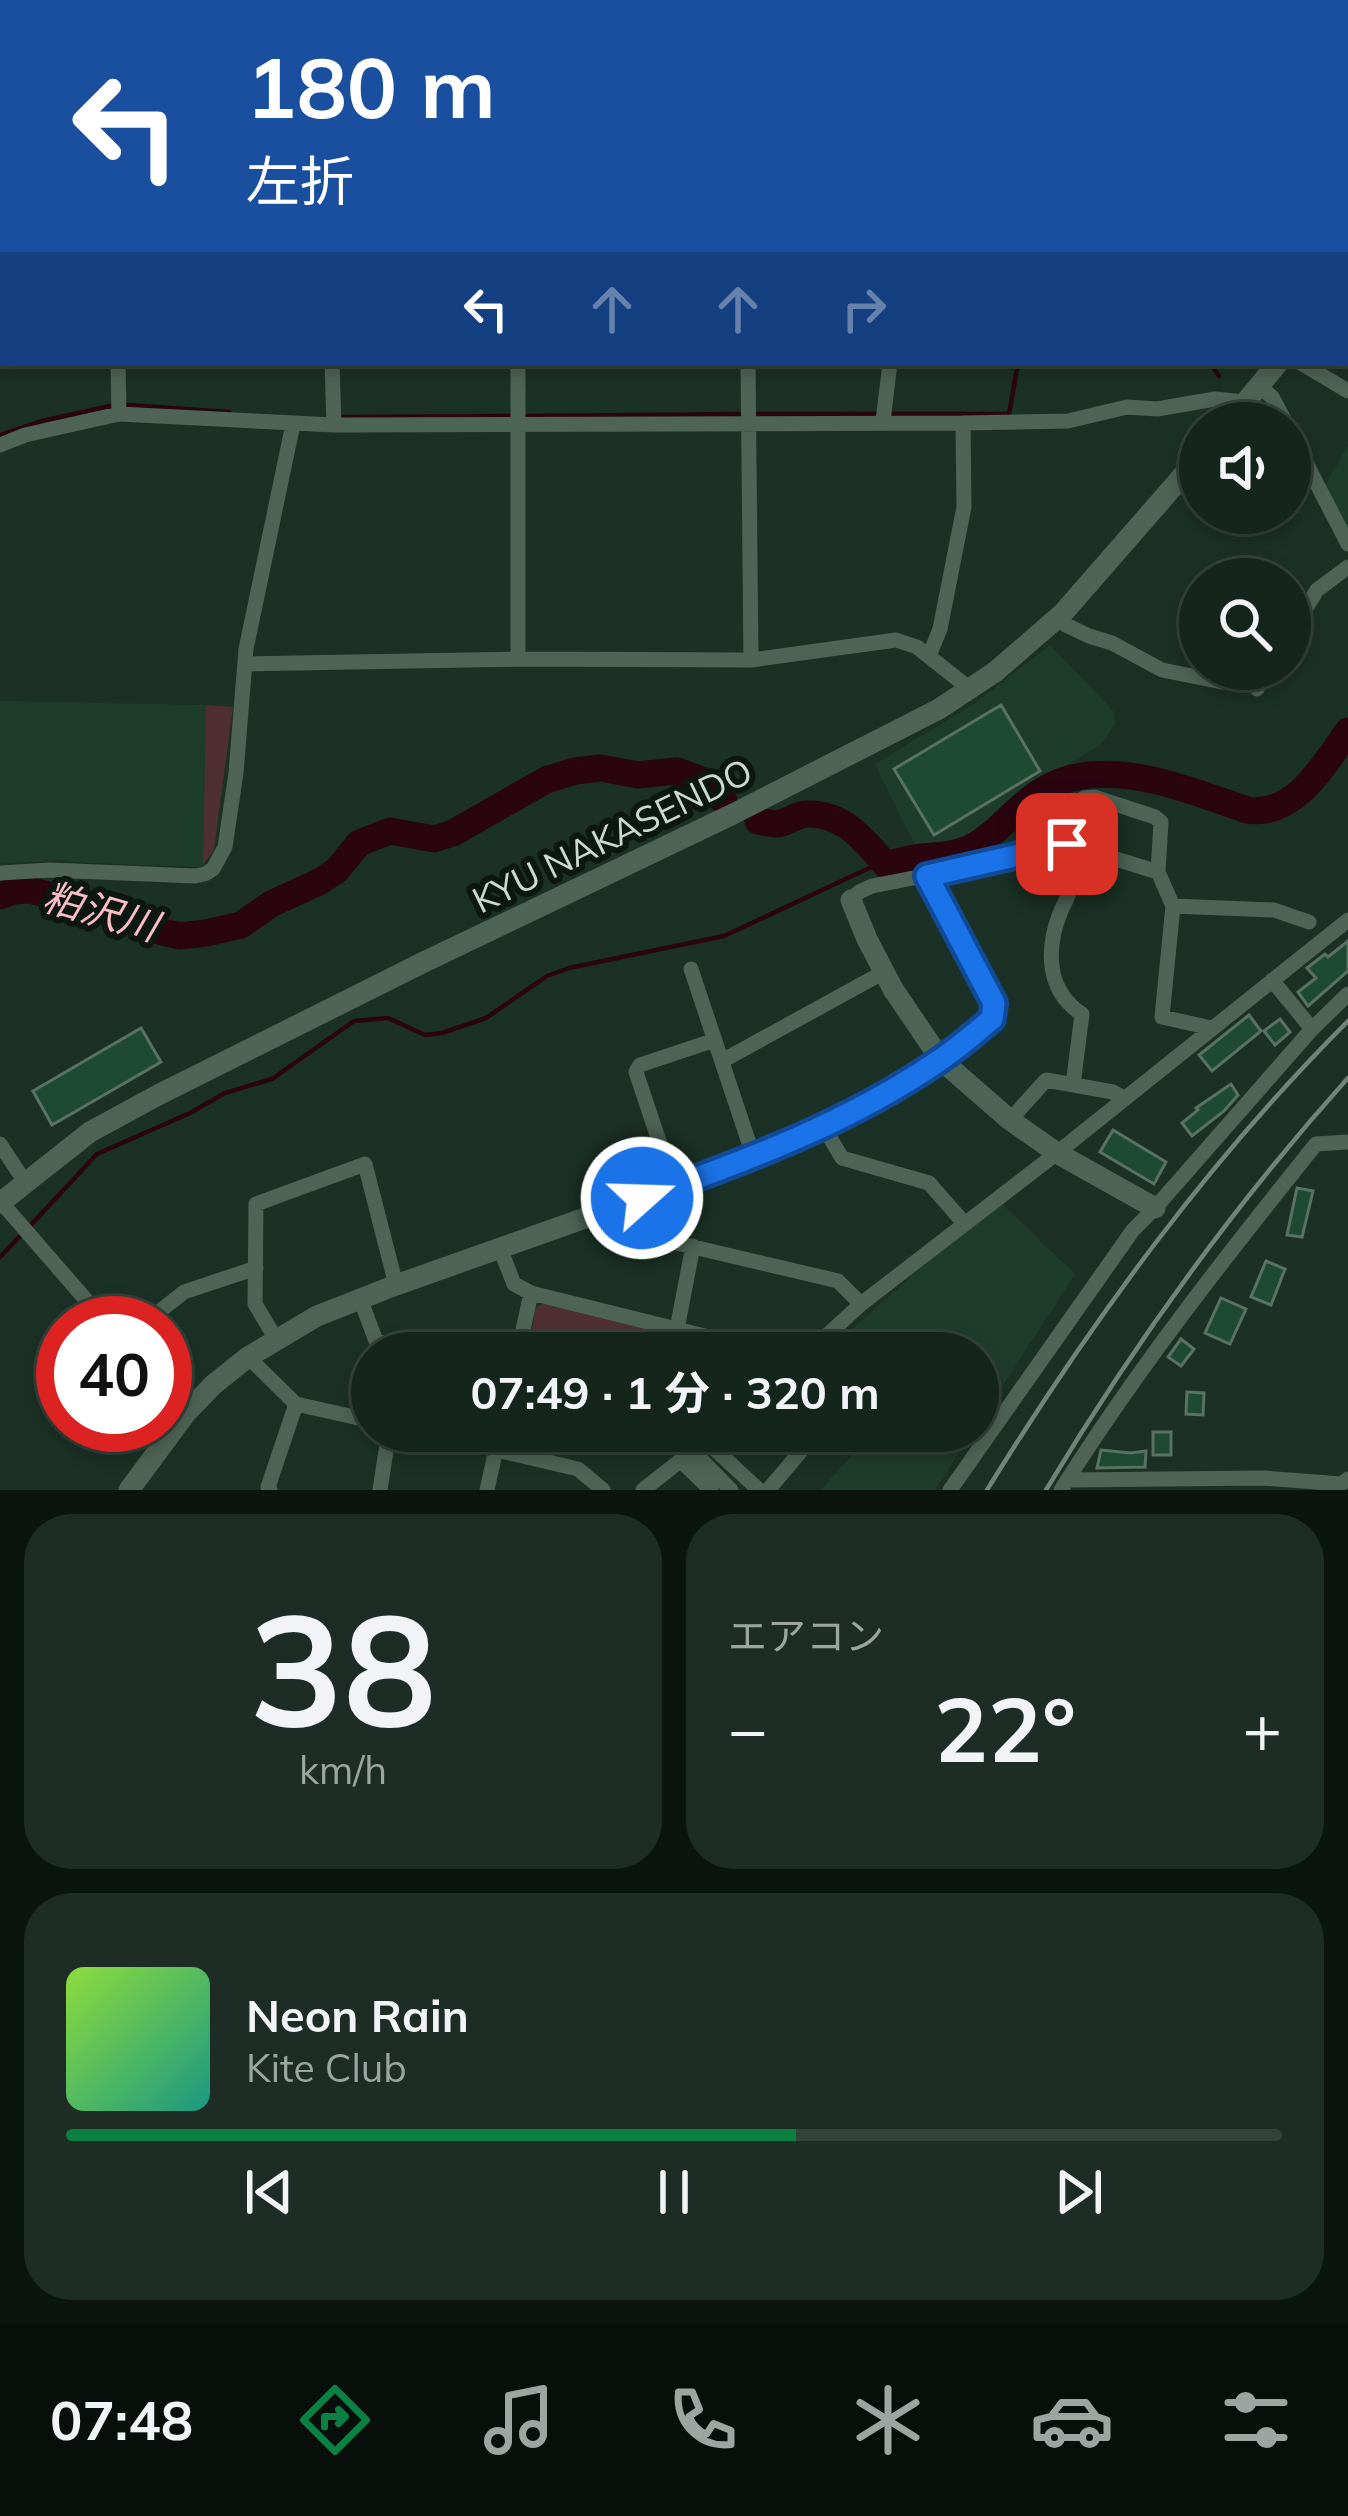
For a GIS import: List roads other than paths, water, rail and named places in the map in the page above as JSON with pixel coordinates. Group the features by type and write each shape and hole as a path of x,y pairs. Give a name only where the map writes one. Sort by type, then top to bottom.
{"main road":[{"path":"1245,402 1275,366"},
{"name":"KYU NAKASENDO","path":"1,1202 90,1132 158,1095 939,709 1006,663 1060,616 1179,481"},
{"path":"851,900 884,972 941,1060 1010,1120 1057,1153 1155,1208"},
{"path":"192,1408 248,1357 317,1316 754,1158 865,1105 941,1060"},
{"path":"129,1490 158,1452"}],"street":[{"path":"118,366 119,414"},
{"path":"332,366 334,425"},
{"path":"518,366 518,659"},
{"path":"748,366 751,660"},
{"path":"883,422 890,366"},
{"path":"1306,366 1348,392"},
{"path":"0,445 119,414 334,425 963,423 1068,421 1127,407 1157,409 1252,394 1272,397 1275,402"},
{"path":"928,656 940,629 964,507 963,423"},
{"path":"0,873 50,870 194,876 213,869 225,848 245,650 293,424"},
{"path":"1311,473 1348,544"},
{"path":"1311,600 1348,567"},
{"path":"1060,616 1066,625 1179,673"},
{"path":"246,664 751,660 889,640 906,642 970,689"},
{"path":"1073,1085 1082,1014 1057,988 1049,958 1067,898 1070,846 1084,798 1094,797 1161,822 1158,872 1173,906 1162,1017 1211,1028"},
{"path":"851,900 872,886 1070,846 1158,872"},
{"path":"927,876 994,1003 992,1019 941,1060"},
{"path":"1173,906 1274,910 1309,922"},
{"path":"831,1332 1348,920"},
{"path":"691,969 754,1158"},
{"path":"722,1061 884,972"},
{"path":"1272,980 1312,1029"},
{"path":"950,1490 1133,1230 1348,994"},
{"path":"674,1186 637,1072 640,1064 715,1040"},
{"path":"1010,1120 1046,1081 1124,1098"},
{"path":"823,1126 842,1158 929,1183 964,1223"},
{"path":"1064,1485 1221,1261 1316,1144 1348,1142"},
{"path":"0,1144 25,1183"},
{"path":"276,1339 255,1304 256,1204 365,1164 396,1285"},
{"path":"642,1198 668,1240 838,1281 861,1304"},
{"path":"1,1202 82,1296"},
{"path":"676,1329 693,1246"},
{"path":"500,1248 514,1284 531,1293 688,1332"},
{"path":"179,1296 256,1268"},
{"path":"523,1332 531,1293"},
{"path":"359,1298 372,1332"},
{"path":"248,1357 296,1403 351,1415"},
{"path":"270,1490 296,1403"},
{"path":"380,1490 386,1452"},
{"path":"487,1490 495,1452"},
{"path":"508,1452 578,1469 603,1490"},
{"path":"684,1452 711,1490"},
{"path":"644,1490 693,1452"},
{"path":"727,1452 764,1490 799,1452"},
{"path":"687,1457 731,1490"},
{"path":"1064,1485 1145,1486 1264,1478 1341,1484 1348,1479"}],"waterway":[{"path":"893,414 1009,414 1017,366"},
{"path":"1212,366 1219,376"},
{"path":"127,405 229,412"},
{"path":"0,435 110,406"},
{"path":"527,416 740,414"},
{"path":"757,414 877,414"},
{"path":"342,417 510,416"},
{"name":"粕沢川","path":"758,821 778,824 806,814 831,818 852,829 886,865 968,849 1040,792 1089,775 1143,778 1247,810 1264,810 1279,806 1306,786 1348,731"},
{"name":"粕沢川","path":"0,896 29,890 119,912 163,932 180,936 206,933 241,925 271,904 321,881 359,843 390,831 434,839 453,833 546,780 575,771 601,768 638,775 677,771 704,781 724,801"},
{"path":"29,1227 97,1154 225,1093 272,1079 354,1021 388,1018 425,1035 442,1033 486,1018 547,976 724,936 882,862"},
{"path":"0,1257 21,1235"}],"railway":[{"path":"987,1490 1154,1245 1247,1130 1348,1021"},
{"path":"1046,1490 1187,1277 1348,1078"}]}
